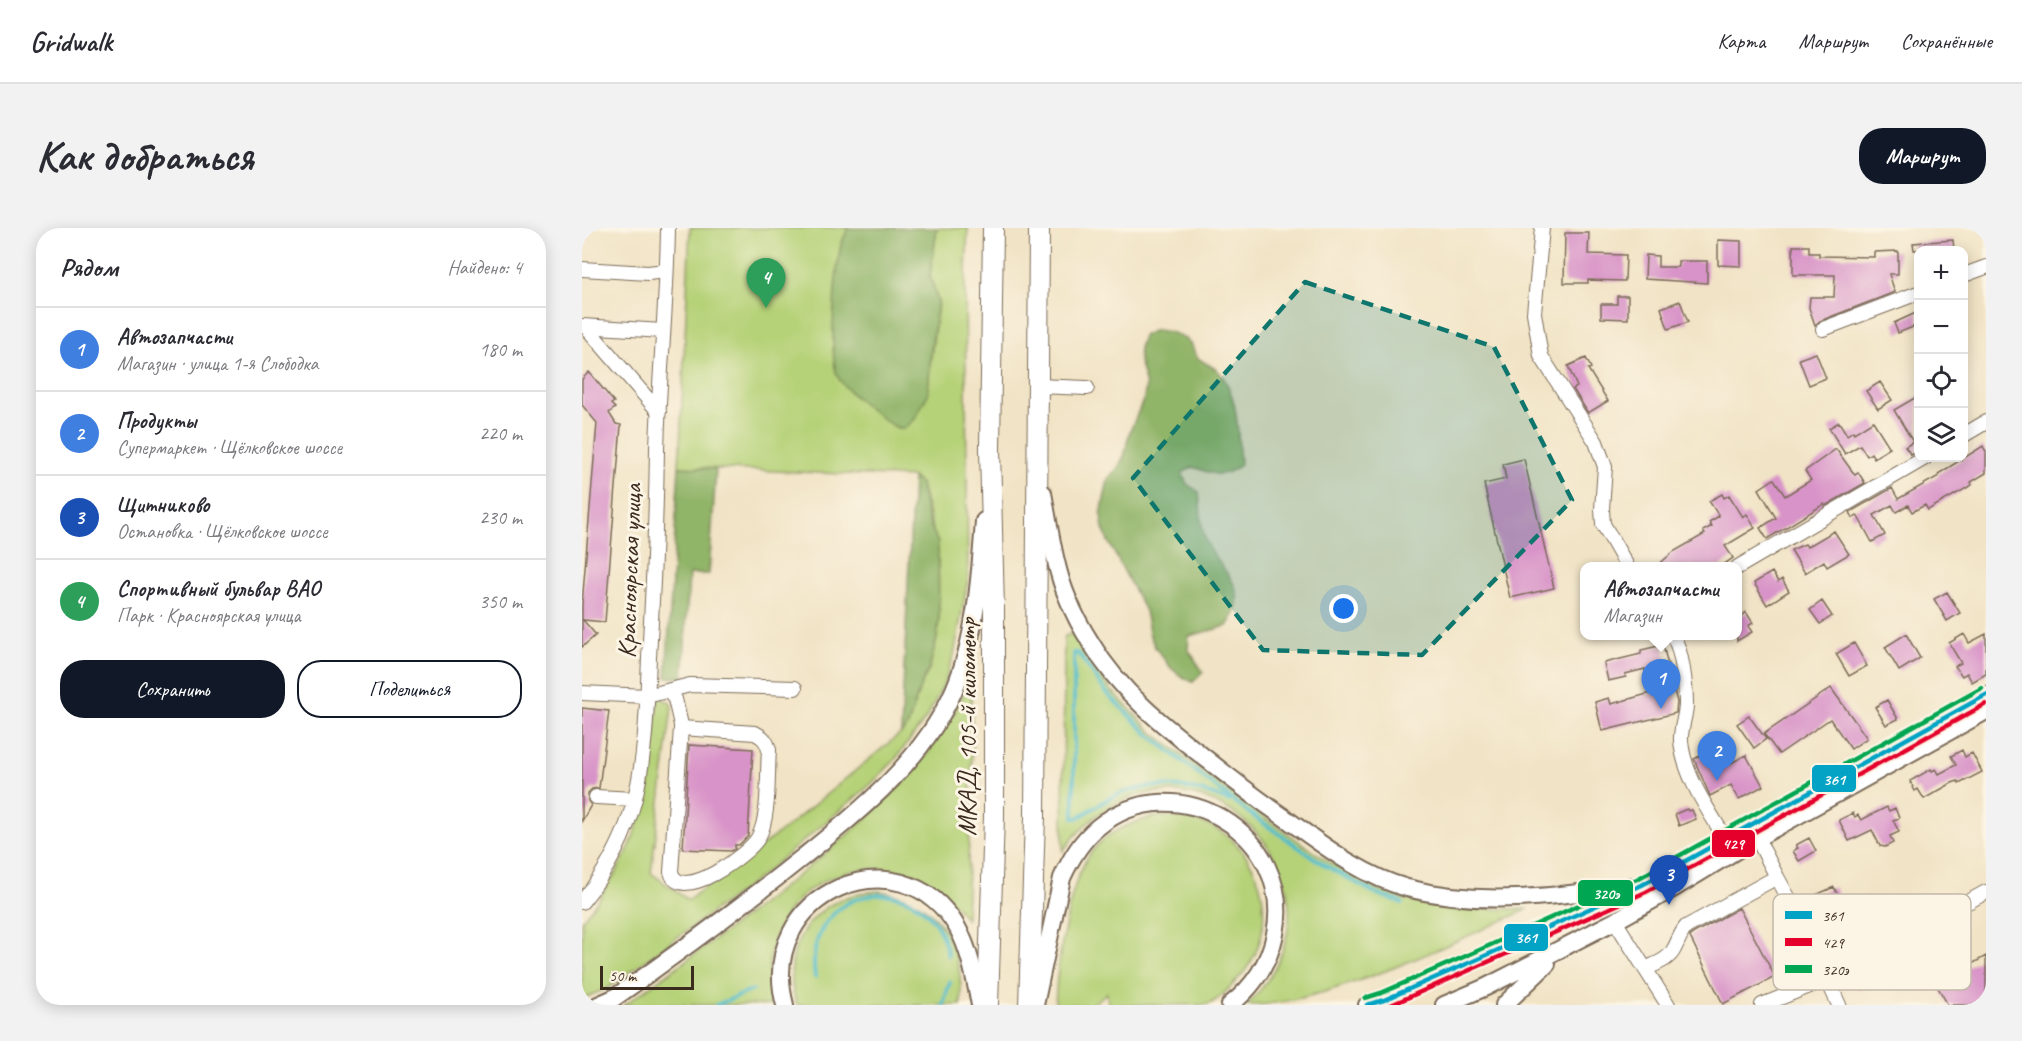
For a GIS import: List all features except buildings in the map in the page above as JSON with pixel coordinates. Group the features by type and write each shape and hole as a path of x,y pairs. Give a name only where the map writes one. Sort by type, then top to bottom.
{"highway":[{"name":"МКАД, 105-й километр","path":"988,1005 994,782 994,610 990,449 993,228"},
{"path":"1029,1005 1035,817 1038,228"}],"main road":[{"path":"598,1005 614,998 767,886 852,817 902,768 936,723 953,691 965,658 980,581 990,449"},
{"path":"1036,452 1052,540 1067,597 1091,644 1118,681 1159,723 1259,800 1335,853 1382,879 1406,888 1487,898 1553,897 1642,885"},
{"path":"1366,1005 1384,1000 1642,885 1986,695"},
{"path":"1444,1005 1486,987 1662,896 1757,838 1986,711"},
{"path":"1035,1005 1062,878 1071,859 1083,841 1099,826 1137,807 1158,803 1180,803 1201,808 1229,823 1253,844 1265,862 1273,882 1277,903 1277,925 1273,946 1265,966 1253,983 1230,1005"},
{"path":"785,1005 780,976 781,961 790,931 798,918 809,906 834,889 849,883 879,880 895,882 923,893 947,913 963,939 980,1005"},
{"path":"1504,1005 1535,973 1571,944"}],"street":[{"name":"Красноярская улица","path":"584,895 618,843 635,799 640,771 656,542 659,412 668,228"},
{"path":"1542,228 1534,313 1541,356 1596,442 1605,467 1603,524 1624,562"},
{"path":"1968,274 1986,267"},
{"path":"582,269 666,272"},
{"path":"1823,329 1914,294"},
{"path":"584,326 663,331"},
{"path":"584,326 659,412"},
{"path":"1037,386 1087,388"},
{"path":"1968,433 1985,425"},
{"path":"1742,564 1918,462"},
{"path":"1674,640 1682,667 1686,705 1681,740 1687,766 1697,789 1725,838"},
{"path":"582,693 647,696 690,685 736,681 795,688"},
{"path":"668,691 677,705 681,728 671,872 680,883 691,884 702,880 740,857 759,838 765,817 769,750 762,736 755,733 681,728"},
{"path":"595,710 597,694"},
{"path":"596,796 635,799"},
{"path":"1757,838 1786,894"},
{"path":"1645,969 1667,958 1674,951 1680,934 1686,927 1777,877"},
{"path":"1971,900 1986,892"},
{"path":"1615,921 1668,1005"},
{"path":"1762,1005 1800,990"},
{"path":"1832,990 1839,1005"}],"highlighted area":[{"path":"1305,282 1494,347 1572,500 1422,655 1263,650 1133,478"}],"green space":[{"path":"690,228 849,228 872,410 897,428 930,365 938,302 930,276 937,228 968,228 965,289 968,579 954,655 943,686 927,717 894,761 869,786 760,877 608,988 582,999 582,920 616,872 629,848 646,802 652,773 658,697 670,702 672,707 651,873 688,900 787,827 901,733 908,725 920,687 929,669 937,638 938,550 921,485 913,477 679,467"},
{"path":"848,228 937,228 930,276 938,302 928,394 915,419 904,429 887,422 859,400 842,383 835,369 833,335 835,293 841,245"},
{"path":"1155,330 1171,332 1185,339 1192,346 1198,358 1218,371 1230,391 1238,428 1240,465 1234,470 1217,474 1193,467 1182,473 1187,484 1199,492 1202,525 1207,543 1233,582 1237,602 1235,613 1227,626 1189,636 1188,649 1203,672 1193,682 1171,668 1155,647 1150,636 1145,611 1108,541 1101,515 1108,479 1124,457 1129,434 1144,398 1146,385 1139,361 1139,348 1143,336"},
{"path":"679,467 716,469 709,574 689,574 683,678 666,677"},
{"path":"913,477 921,485 928,519 938,543 939,619 929,669 920,687 908,725 901,733"},
{"path":"1070,634 1074,636 1110,689 1152,732 1252,809 1329,862 1377,889 1403,899 1487,909 1528,909 1428,954 1350,984 1286,1001 1247,1005 1281,954 1289,904 1275,858 1245,821 1203,798 1156,792 1107,808 1063,851 1064,640 1065,636"},
{"path":"971,675 972,753 966,919 935,888 900,872 864,869 830,878 801,898 780,926 769,963 773,1005 624,1005 761,904 880,806 923,759 942,733"},
{"path":"1159,816 1186,819 1213,827 1232,840 1247,857 1257,877 1264,920 1260,942 1251,962 1228,990 1209,1004 1108,1005 1107,993 1091,1005 1055,1005 1057,973 1064,932 1076,882 1083,865 1092,851 1118,829"},
{"path":"879,891 900,896 918,904 933,915 944,929 958,964 961,1005 797,1005 792,983 792,962 797,943 807,926 820,912 837,901 857,894"}],"waterway":[{"path":"1229,801 1200,791 1155,786 1125,792 1074,818 1074,653 1078,653 1106,692 1149,735 1249,813 1326,866 1375,893 1402,903"},
{"path":"815,977 816,945 827,921 846,904 870,896 894,896 918,906 937,926 948,956"},
{"path":"943,1005 950,982"},
{"path":"716,1005 753,990"}],"transit line":[{"name":"320э","path":"1365,998 1475,952 1639,878 1982,688"},
{"name":"361","path":"1367,1005 1384,1000 1478,959 1642,885 1986,695"},
{"name":"429","path":"1391,1005 1646,892 1986,704"}],"place":[{"name":"Спортивный бульвар ВАО","path":"766,308"},
{"name":"Автозапчасти","path":"1661,709"},
{"name":"Продукты","path":"1717,781"},
{"name":"Щитниково","path":"1669,905"}]}
